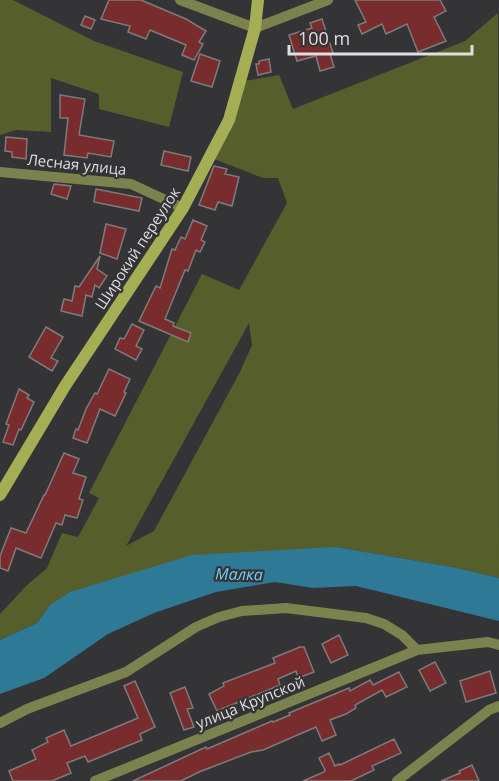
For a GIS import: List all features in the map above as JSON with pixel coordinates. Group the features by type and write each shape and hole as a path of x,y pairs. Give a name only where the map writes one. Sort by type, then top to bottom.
{"street":[{"path":"180,0 255,28 328,0"},
{"name":"Широкий переулок","path":"0,495 64,386 183,208 229,120 255,28 258,0"},
{"name":"Лесная улица","path":"0,172 131,184 183,208"},
{"path":"0,723 27,709 126,672 196,627 219,617 242,611 286,608 366,618 384,624 402,635 417,650"},
{"name":"улица Крупской","path":"96,781 417,650 488,642 499,645"},
{"path":"397,781 489,710 499,706"}],"green space":[{"path":"0,0 13,0 94,41 183,72 169,127 99,109 99,94 51,78 51,132 16,130 0,135"},
{"path":"498,13 499,578 453,567 336,547 50,605 37,623 0,640 0,614 26,586 47,568 62,533 78,537 99,498 89,493 202,274 239,290 287,203 278,178 263,178 209,157 239,82 279,75 293,109 465,41","holes":["249,323 252,345 240,372 154,531 126,546"]}],"water":[{"name":"Малка","path":"336,547 453,567 499,578 499,621 356,586 313,588 275,582 216,592 154,613 108,634 44,678 0,694 0,640 37,623 50,605 70,592 192,555"}],"building":[{"path":"109,0 141,0 186,19 206,31 199,42 203,44 194,60 182,55 186,45 150,30 146,39 128,32 130,26 101,19"},
{"path":"355,0 440,0 446,11 434,17 446,41 418,52 407,24 386,34 382,24 362,34 358,25 366,22"},
{"path":"85,16 95,20 91,29 81,25"},
{"path":"322,19 333,53 330,54 334,67 320,71 316,56 297,61 289,35 312,28 310,23"},
{"path":"200,54 220,61 212,87 191,81"},
{"path":"269,59 271,72 258,75 256,64"},
{"path":"60,95 85,99 79,135 114,141 111,157 88,153 87,158 64,155 68,118 60,118"},
{"path":"6,137 27,139 26,159 12,157 12,152 5,151"},
{"path":"164,151 191,157 188,171 161,165"},
{"path":"214,166 227,169 225,174 239,177 232,206 218,202 215,210 199,205"},
{"path":"54,184 71,186 67,199 51,194"},
{"path":"96,189 142,198 139,211 94,202"},
{"path":"193,220 207,226 201,240 205,242 200,252 196,250 188,271 185,270 165,319 174,323 173,326 191,333 188,342 139,321 156,286 160,288 172,249 175,250 181,237 185,239"},
{"path":"106,224 126,229 117,259 100,253"},
{"path":"100,256 97,269 107,276 99,288 95,285 92,297 86,295 82,316 61,311 64,299 72,301 75,286 79,287"},
{"path":"132,324 144,330 136,346 142,349 136,360 115,349 120,338 124,339"},
{"path":"46,327 63,337 51,358 58,361 52,371 29,357"},
{"path":"109,369 130,379 115,416 100,409 87,443 73,438 86,409 95,393 97,394"},
{"path":"19,389 29,395 27,398 34,402 13,445 3,442 9,425 6,424"},
{"path":"64,453 79,459 73,473 86,477 79,499 83,500 77,518 65,515 62,525 56,523 41,558 16,548 8,571 0,568 0,556 11,528 26,533"},
{"path":"339,635 348,655 331,663 322,644"},
{"path":"304,647 314,672 298,678 296,671 278,679 280,685 217,711 209,694 224,686 223,683 275,663 273,658"},
{"path":"435,662 446,683 430,691 419,670"},
{"path":"490,671 496,693 466,702 460,681"},
{"path":"399,672 407,687 386,697 382,690 355,705 356,708 346,714 330,720 336,735 322,741 316,727 181,781 133,781 206,747 207,749 290,715 289,713 349,688 350,691 370,680 373,685"},
{"path":"135,681 155,727 140,734 142,740 88,762 85,756 67,763 71,773 52,781 13,781 9,771 36,759 32,750 48,742 46,738 64,730 71,746 138,718 124,686"},
{"path":"185,687 193,708 187,709 194,727 184,730 170,693"},
{"path":"394,739 401,753 372,766 374,770 351,781 303,781 324,772 319,758 329,753 335,766 340,765"},
{"path":"472,765 479,781 441,781 460,773 459,771"}]}
